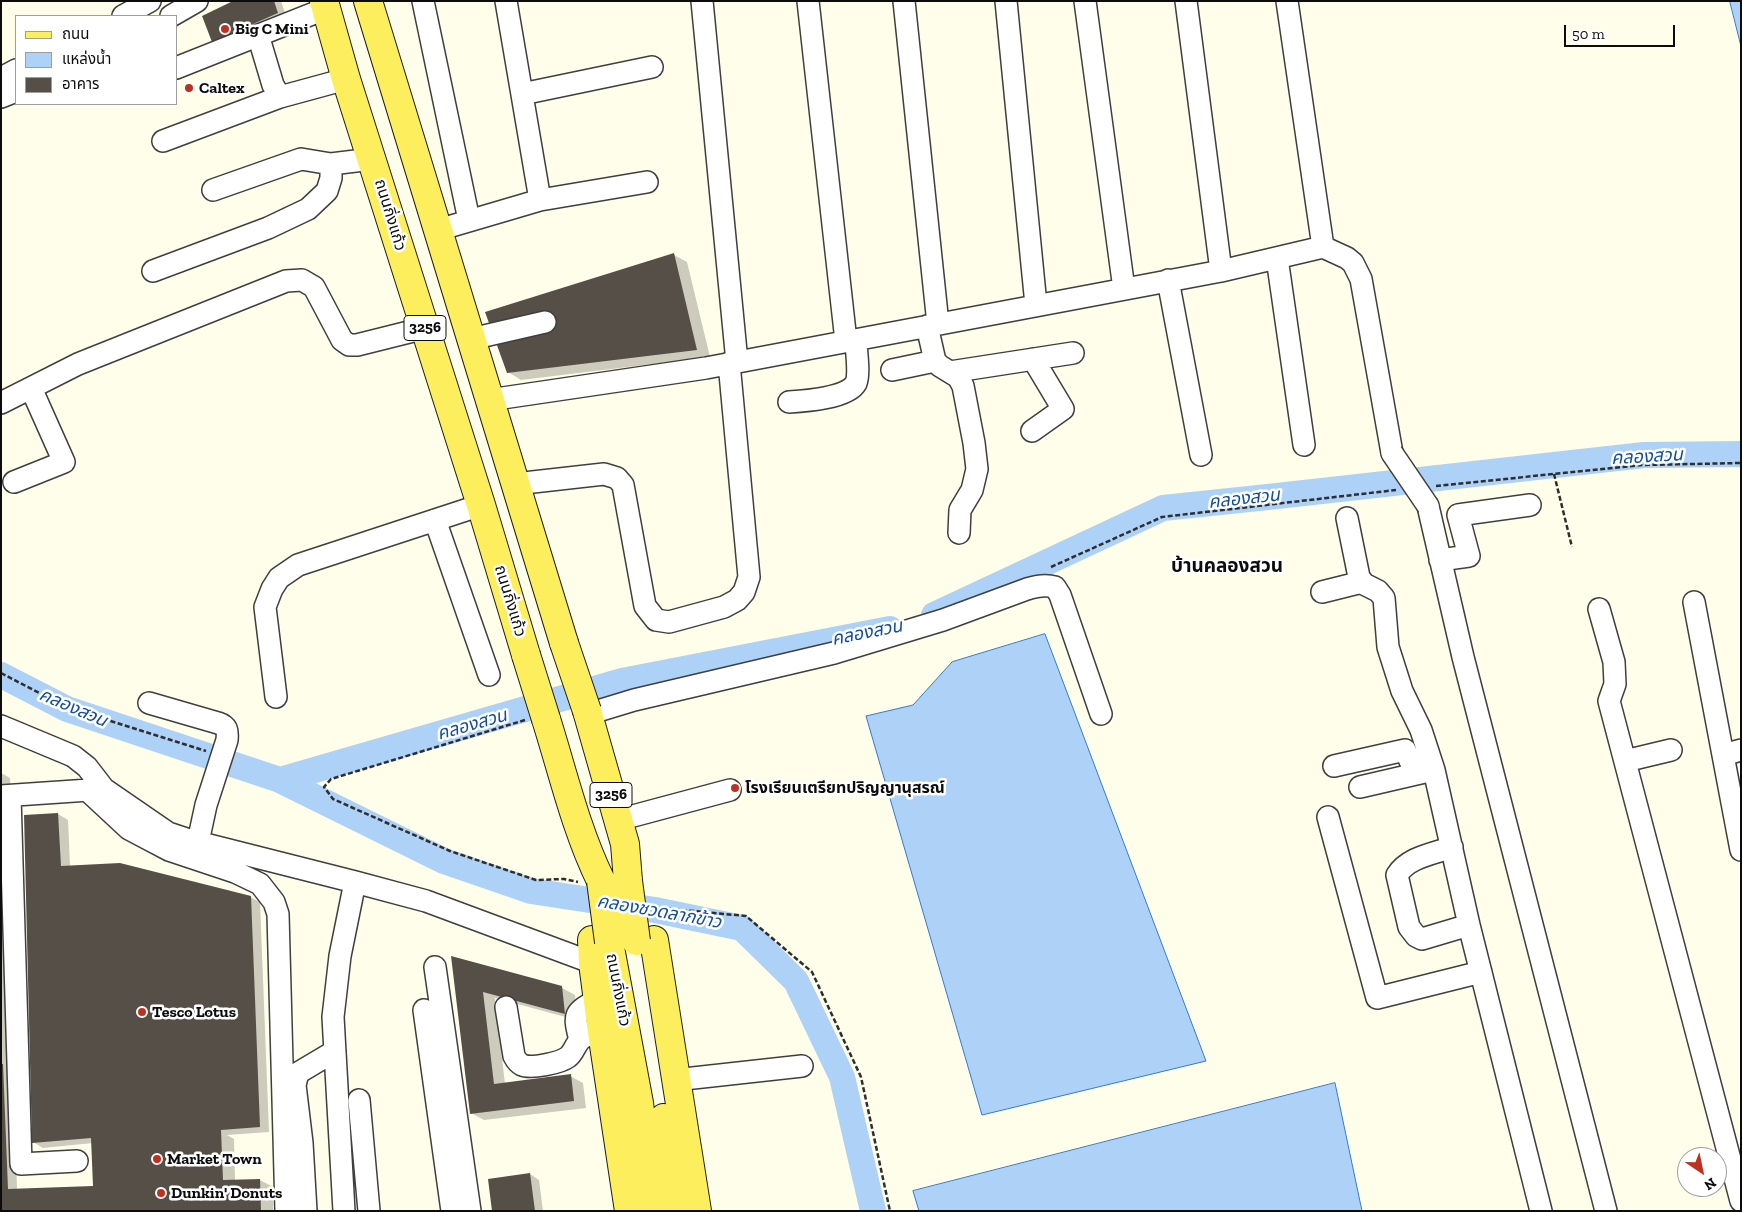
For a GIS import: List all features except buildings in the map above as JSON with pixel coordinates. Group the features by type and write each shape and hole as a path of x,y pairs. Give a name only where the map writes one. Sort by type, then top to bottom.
{"main road":[{"name":"ถนนกิ่งแก้ว","path":"368,1 640,889 659,1094 674,1211"},
{"name":"ถนนกิ่งแก้ว","path":"326,5 346,79 481,505 526,655 539,718 590,877 598,948 659,1094 652,1211"},
{"path":"598,948 598,999 591,1036 629,1211"},
{"path":"659,1094 697,1211"}],"street":[{"path":"173,15 197,1"},
{"path":"423,1 470,220"},
{"path":"506,1 540,200"},
{"path":"515,484 604,474 617,478 623,485 645,606 656,620 669,622 724,607 737,600 744,592 749,578 733,363 702,1"},
{"path":"789,402 811,401 845,393 855,384 857,375 808,1"},
{"path":"904,1 932,325 943,366 958,377 963,386 977,469 972,490 960,510 959,533"},
{"path":"1006,1 1036,305"},
{"path":"1085,1 1124,289"},
{"path":"1186,1 1220,271"},
{"path":"1287,1 1323,247"},
{"path":"178,67 326,5"},
{"path":"126,15 148,8"},
{"path":"258,35 273,85 280,97"},
{"path":"522,94 652,67"},
{"path":"1,78 15,71"},
{"path":"163,141 280,97 346,79"},
{"path":"1,97 15,91"},
{"path":"213,190 301,159 331,164 372,159"},
{"path":"153,271 268,228 308,209 327,191 331,178 331,164"},
{"path":"438,230 540,200 647,182"},
{"path":"489,400 733,363 1220,271 1323,247 1353,263 1361,278 1392,453 1428,506 1463,657 1606,1211"},
{"path":"1276,258 1304,445"},
{"path":"1,403 78,364 286,281 302,280 314,287 342,340 348,345 357,345 425,328"},
{"path":"1168,280 1201,454"},
{"path":"471,339 545,322"},
{"path":"892,370 1033,359 1073,353"},
{"path":"1032,431 1063,409 1033,359"},
{"path":"14,482 64,462 31,388"},
{"path":"1440,560 1468,556 1458,514 1530,504"},
{"path":"276,697 266,607 272,589 279,578 298,565 481,505"},
{"path":"1347,518 1358,577 1366,586 1378,591 1384,598 1388,647 1402,691 1421,730 1425,772"},
{"path":"435,520 489,675"},
{"path":"1322,592 1362,582"},
{"path":"587,712 834,653 943,620 1027,589 1049,585 1055,587 1060,595 1101,714"},
{"path":"1694,602 1732,752 1741,850"},
{"path":"1599,609 1614,662 1615,684 1609,701 1741,1200"},
{"path":"149,703 225,726 228,731 206,805 198,842"},
{"path":"1,726 73,756 87,767 96,790 129,829 169,850 235,872 260,884 274,902 278,914 286,1211"},
{"path":"1334,766 1405,750 1425,772 1440,802 1469,925 1542,1211"},
{"path":"1625,761 1671,750"},
{"path":"1360,787 1425,772"},
{"path":"78,1161 21,1164 6,796 96,790 168,833 598,948"},
{"path":"622,832 730,790"},
{"path":"1328,817 1377,998 1481,972"},
{"path":"1452,847 1410,862 1401,869 1397,876 1409,928 1416,936 1422,939 1469,925"},
{"path":"344,1211 334,1017 340,956 356,882"},
{"path":"436,967 447,1172 470,1211"},
{"path":"506,1006 514,1056 523,1066 529,1067 565,1059 591,1036"},
{"path":"424,1010 452,1211"},
{"path":"306,1211 302,1143 295,1086 298,1073 335,1051"},
{"path":"659,1094 802,1066"},
{"path":"359,1100 369,1211"}],"path":[{"path":"1435,486 1642,464 1741,464"},
{"path":"1554,474 1572,546"},
{"path":"1046,569 1162,517 1405,489"},
{"path":"1,673 66,707 222,756"},
{"path":"539,718 331,779 324,787 333,799 450,851 536,880 590,877"},
{"path":"640,889 662,908 746,916 812,972 861,1077 890,1211"}],"water":[{"path":"1730,1 1741,1 1741,46"},
{"path":"1045,634 1206,1061 982,1115 866,716 913,705 952,662"},
{"path":"1335,1083 1362,1211 919,1211 913,1191"}],"waterway":[{"name":"คลองสวน","path":"934,615 1163,508 1644,455 1741,454"},
{"name":"คลองสวน","path":"280,780 622,681 890,629"},
{"name":"คลองชวดลากข้าว","path":"1,675 67,709 280,780 444,861 531,891 655,910 742,928 796,981 842,1077 873,1211"}],"place":[{"name":"Big C Mini","path":"225,29"},
{"name":"Caltex","path":"189,88"},
{"name":"โรงเรียนเตรียทปริญญานุสรณ์","path":"735,788"},
{"name":"Tesco Lotus","path":"142,1012"},
{"name":"Market Town","path":"157,1159"},
{"name":"Dunkin' Donuts","path":"161,1193"}],"district":[{"name":"บ้านคลองสวน","path":"1227,567"}]}
